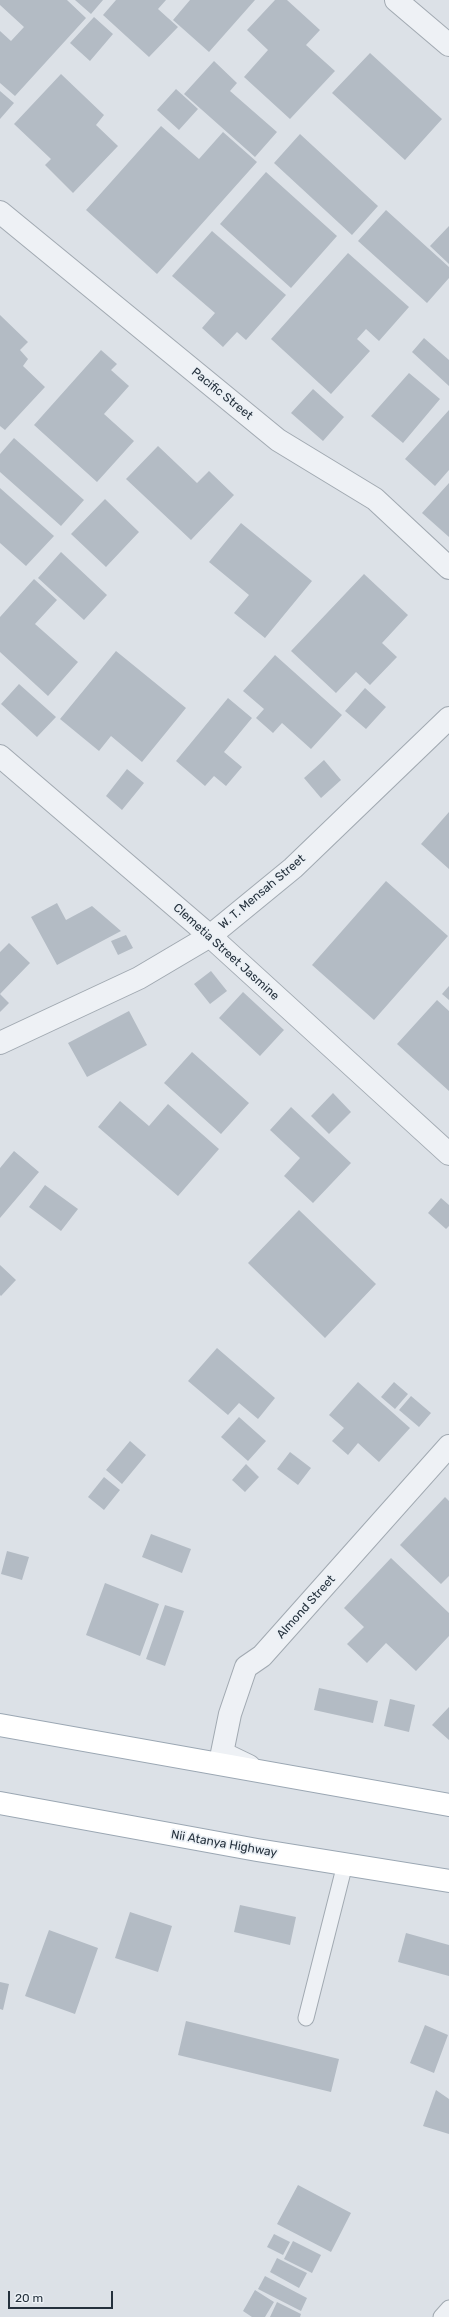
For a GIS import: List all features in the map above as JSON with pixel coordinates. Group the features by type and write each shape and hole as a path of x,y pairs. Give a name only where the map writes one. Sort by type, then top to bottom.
{"main road":[{"path":"0,1725 449,1805"},
{"name":"Nii Atanya Highway","path":"0,1803 257,1850 449,1881"}],"street":[{"path":"396,0 449,46"},
{"name":"Pacific Street","path":"0,212 278,440 375,499 449,568"},
{"name":"W. T. Mensah Street","path":"0,1043 139,978 210,936 293,868 449,718"},
{"name":"Clemetia Street Jasmine","path":"0,756 210,936 449,1154"},
{"name":"Almond Street","path":"258,1770 222,1753 230,1714 246,1667 262,1656 449,1446"}],"lane":[{"path":"306,2018 345,1864"},
{"path":"441,2317 449,2308"}],"building":[{"path":"0,0 67,0 86,18 15,96 0,83 0,31 11,41 24,27 0,5"},
{"path":"75,0 103,0 91,14"},
{"path":"116,0 166,0 158,9 178,27 149,57 103,15"},
{"path":"190,0 255,0 209,52 173,20"},
{"path":"275,0 287,0 320,30 306,45 335,71 290,119 244,77 268,50 247,30"},
{"path":"94,17 113,34 90,61 70,43"},
{"path":"370,53 442,119 405,160 332,93"},
{"path":"214,61 237,83 230,91 277,132 255,157 184,94"},
{"path":"61,74 104,115 96,125 118,146 73,193 45,165 51,159 14,124"},
{"path":"176,89 198,109 179,130 157,110"},
{"path":"0,91 14,103 0,119"},
{"path":"161,126 199,159 223,132 257,162 157,274 86,210"},
{"path":"300,134 378,206 352,235 274,163"},
{"path":"266,172 337,236 291,288 220,224"},
{"path":"386,210 449,267 449,278 427,303 358,241"},
{"path":"449,226 449,264 430,246"},
{"path":"212,231 286,295 246,340 237,332 223,347 202,328 215,313 172,276"},
{"path":"348,253 409,307 379,341 366,329 357,339 370,351 331,394 271,339"},
{"path":"0,315 28,342 20,350 28,359 23,366 45,387 5,430 0,426"},
{"path":"424,338 449,360 449,386 412,352"},
{"path":"101,350 117,364 111,370 129,386 104,414 134,441 97,482 34,425"},
{"path":"409,373 440,399 403,443 371,416"},
{"path":"313,389 344,417 323,441 291,413"},
{"path":"449,410 449,470 435,486 405,459"},
{"path":"14,438 84,500 61,526 0,472 0,454"},
{"path":"158,446 197,483 209,471 234,495 191,540 126,479"},
{"path":"449,483 449,537 422,513"},
{"path":"0,488 54,536 26,566 0,543"},
{"path":"105,499 139,532 106,567 71,534"},
{"path":"241,523 312,581 265,638 234,613 249,595 209,562"},
{"path":"61,552 107,595 84,620 38,578"},
{"path":"364,574 408,615 382,643 397,657 370,685 356,672 336,693 291,651"},
{"path":"34,579 57,600 35,624 78,662 48,696 0,652 0,617"},
{"path":"116,651 186,708 142,762 111,736 99,751 60,719"},
{"path":"275,655 342,715 311,749 282,723 273,733 256,718 264,709 243,691"},
{"path":"19,684 56,717 37,737 1,704"},
{"path":"365,688 386,707 366,729 345,711"},
{"path":"228,698 252,718 224,752 242,767 226,786 214,776 205,786 176,761"},
{"path":"324,760 341,780 321,798 304,778"},
{"path":"127,769 144,783 122,810 106,796"},
{"path":"449,812 449,869 421,844"},
{"path":"386,881 448,936 374,1020 312,965"},
{"path":"57,903 66,920 92,906 121,931 57,965 31,917"},
{"path":"126,935 133,948 118,955 111,941"},
{"path":"9,943 30,963 0,994 0,952"},
{"path":"211,971 227,991 210,1004 194,984"},
{"path":"449,986 449,1000 442,994"},
{"path":"243,992 284,1030 260,1056 219,1018"},
{"path":"0,994 9,1003 0,1012"},
{"path":"437,1000 449,1011 449,1091 397,1044"},
{"path":"129,1011 147,1045 87,1077 68,1043"},
{"path":"192,1052 249,1103 221,1134 164,1083"},
{"path":"333,1093 351,1112 329,1134 311,1116"},
{"path":"120,1101 149,1126 168,1104 219,1149 178,1196 98,1127"},
{"path":"291,1107 351,1163 313,1203 284,1176 300,1158 270,1130"},
{"path":"14,1151 39,1172 0,1218 0,1168"},
{"path":"45,1185 78,1209 61,1231 29,1207"},
{"path":"441,1198 449,1205 449,1226 446,1229 428,1213"},
{"path":"299,1210 376,1284 325,1338 248,1263"},
{"path":"0,1265 16,1280 1,1296 0,1295"},
{"path":"217,1348 275,1398 258,1419 239,1403 228,1415 188,1381"},
{"path":"358,1382 410,1428 379,1462 358,1443 348,1455 332,1441 344,1428 329,1415"},
{"path":"394,1382 408,1394 395,1409 381,1397"},
{"path":"411,1396 431,1413 419,1427 399,1410"},
{"path":"239,1417 266,1441 248,1461 221,1437"},
{"path":"130,1441 146,1455 122,1484 106,1470"},
{"path":"290,1452 311,1468 298,1485 277,1469"},
{"path":"246,1464 259,1477 245,1492 232,1480"},
{"path":"104,1477 120,1490 104,1510 88,1497"},
{"path":"445,1497 449,1501 449,1576 441,1584 400,1545"},
{"path":"151,1534 191,1549 182,1573 142,1557"},
{"path":"7,1551 29,1557 22,1580 1,1574"},
{"path":"391,1558 449,1613 449,1636 416,1671 386,1643 367,1663 347,1644 364,1627 344,1608"},
{"path":"105,1583 159,1604 140,1656 86,1635"},
{"path":"165,1605 184,1611 165,1666 146,1659"},
{"path":"319,1688 378,1701 373,1723 314,1710"},
{"path":"390,1699 415,1705 409,1732 384,1726"},
{"path":"449,1707 449,1740 432,1725"},
{"path":"240,1905 296,1917 290,1945 234,1932"},
{"path":"130,1912 172,1926 158,1972 115,1958"},
{"path":"49,1930 98,1948 75,2014 25,1996"},
{"path":"406,1933 449,1945 449,1976 398,1962"},
{"path":"0,1982 9,1984 3,2010 0,2009"},
{"path":"186,2021 339,2059 331,2092 178,2055"},
{"path":"425,2025 448,2035 434,2073 410,2063"},
{"path":"436,2090 449,2099 449,2134 423,2126"},
{"path":"298,2185 351,2213 331,2252 277,2224"},
{"path":"274,2234 290,2242 283,2255 267,2247"},
{"path":"293,2241 321,2255 312,2273 284,2259"},
{"path":"277,2258 307,2273 299,2288 270,2272"},
{"path":"265,2276 307,2298 301,2311 258,2289"},
{"path":"255,2290 274,2302 265,2317 252,2317 243,2311"},
{"path":"277,2302 301,2314 300,2317 270,2317"}]}
